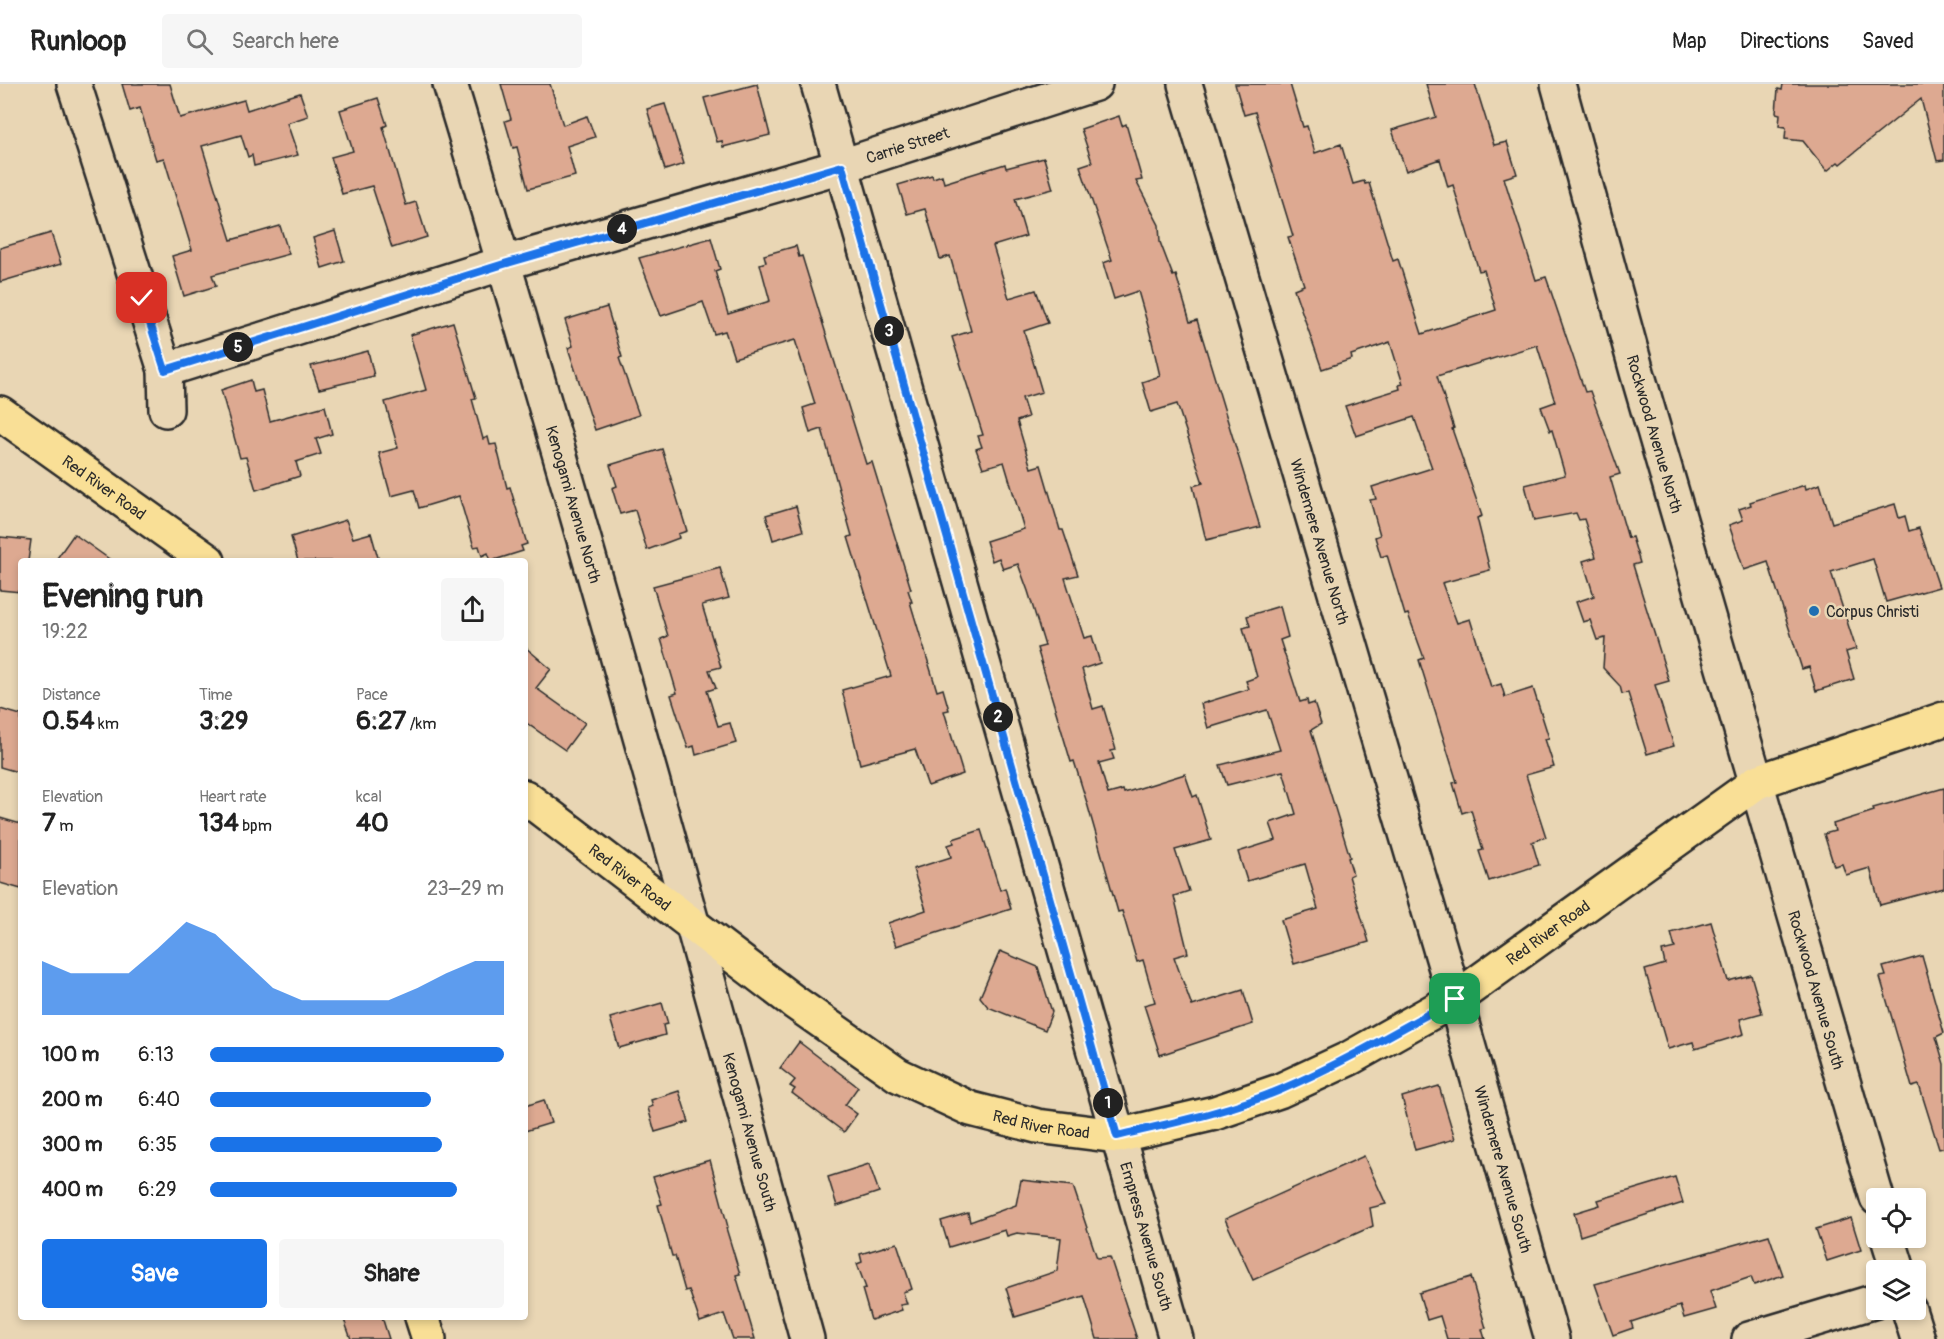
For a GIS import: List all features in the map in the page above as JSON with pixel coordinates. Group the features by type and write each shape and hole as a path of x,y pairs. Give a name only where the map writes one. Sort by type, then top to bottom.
{"main road":[{"name":"Red River Road","path":"0,413 183,551 200,558"},
{"name":"Red River Road","path":"528,799 794,1002 898,1075 971,1108 1038,1126 1117,1136 1215,1113 1279,1091 1350,1058 1455,999 1756,782 1944,719"},
{"path":"423,1320 429,1339"}],"street":[{"path":"74,84 165,370 166,410"},
{"name":"Kenogami Avenue North","path":"450,84 694,925"},
{"name":"Empress Avenue South","path":"818,84 1176,1339"},
{"name":"Carrie Street","path":"165,370 504,264 842,166 1095,84"},
{"name":"Windemere Avenue North","path":"1185,84 1455,999"},
{"name":"Rockwood Avenue North","path":"1558,84 1637,372 1756,782"},
{"name":"Rockwood Avenue South","path":"1756,782 1874,1188"},
{"name":"Kenogami Avenue South","path":"694,925 807,1339"},
{"name":"Windemere Avenue South","path":"1455,999 1552,1339"},
{"path":"1749,1339 1866,1304"},
{"path":"1912,1320 1918,1339"}],"building":[{"path":"122,84 170,84 180,118 244,100 247,110 300,93 308,116 287,123 298,155 254,166 252,155 248,157 241,135 202,146 231,240 280,226 289,254 212,275 216,286 184,296 172,256 192,250 164,158 156,160 140,108 130,111"},
{"path":"501,84 550,84 563,125 587,116 595,137 567,146 575,176 528,189 517,147 513,148 505,121 511,119"},
{"path":"757,84 770,135 723,147 722,141 717,142 704,98"},
{"path":"1235,84 1290,84 1303,127 1307,126 1315,153 1341,144 1353,184 1364,181 1365,184 1369,183 1393,261 1398,259 1422,334 1496,310 1484,270 1479,271 1453,185 1448,187 1440,159 1406,171 1392,130 1436,117 1426,84 1475,84 1494,145 1507,142 1517,174 1504,178 1536,280 1546,277 1585,392 1590,391 1620,474 1610,477 1628,538 1632,537 1640,563 1633,565 1669,681 1655,685 1674,746 1647,754 1628,693 1622,694 1620,686 1603,668 1605,638 1597,640 1590,620 1583,622 1576,602 1594,596 1583,561 1596,557 1584,519 1579,520 1576,513 1534,521 1525,485 1565,475 1552,430 1550,431 1541,407 1555,402 1537,345 1437,376 1454,428 1452,429 1482,516 1477,518 1490,570 1442,583 1457,623 1470,619 1491,687 1501,684 1505,697 1533,688 1549,738 1545,739 1554,767 1526,775 1546,837 1532,842 1539,865 1489,881 1479,851 1483,850 1471,810 1462,813 1453,783 1457,782 1419,660 1424,658 1408,614 1405,615 1387,555 1381,557 1375,537 1380,535 1370,500 1376,499 1372,487 1432,468 1414,417 1356,436 1345,406 1400,389 1399,385 1403,384 1390,342 1351,355 1352,359 1322,369 1294,289 1304,285 1288,237 1293,236 1255,112 1244,115"},
{"path":"1783,84 1944,84 1944,160 1937,161 1921,99 1840,164 1838,162 1827,171 1803,141 1785,139 1786,127 1779,126 1780,114 1776,113 1778,89 1782,90"},
{"path":"378,98 387,125 383,127 406,205 416,202 427,237 392,248 372,186 342,194 331,157 353,151 340,110"},
{"path":"665,104 684,164 665,170 647,109"},
{"path":"1119,116 1122,126 1126,124 1142,180 1136,181 1159,225 1160,242 1173,276 1176,275 1190,322 1197,320 1260,527 1206,540 1193,486 1203,483 1177,404 1151,412 1142,382 1160,376 1138,291 1114,299 1103,263 1112,260 1080,166 1092,162 1081,129"},
{"path":"1044,158 1053,189 1015,199 1026,236 993,246 1009,298 1036,290 1048,323 1024,331 1042,392 1022,398 1028,417 1017,421 1031,468 1041,465 1060,530 1063,530 1078,575 1065,578 1084,638 1092,636 1100,663 1082,669 1093,709 1103,706 1116,750 1111,751 1114,759 1099,763 1108,794 1123,790 1124,793 1185,774 1193,797 1197,795 1211,840 1175,850 1189,891 1174,896 1188,953 1174,957 1192,1006 1243,990 1253,1024 1160,1055 1144,1005 1155,1002 1143,960 1137,962 1122,911 1118,912 1074,761 1071,762 1037,648 1045,646 1028,591 1018,564 1003,569 999,558 992,561 986,541 1024,529 1004,462 983,468 976,449 982,447 978,436 983,435 952,337 971,331 950,256 940,259 925,209 907,214 898,185 932,175 933,178 942,175 944,183 1005,164 1006,168"},
{"path":"335,231 344,261 322,268 313,238"},
{"path":"51,233 61,264 0,282 0,248"},
{"path":"711,238 720,269 715,271 728,314 770,301 760,264 766,262 764,255 796,246 799,257 802,256 866,464 872,462 911,589 908,590 912,602 910,602 937,691 943,689 949,710 944,711 963,774 928,786 915,749 860,764 842,690 891,676 848,537 852,536 822,429 810,433 803,408 815,404 795,340 734,358 725,331 714,334 703,302 661,316 639,258"},
{"path":"607,307 622,357 619,358 639,415 595,430 568,348 573,346 565,320"},
{"path":"453,322 476,398 472,399 483,439 488,437 490,445 496,444 507,488 510,487 527,544 521,546 523,551 501,558 490,558 488,553 482,556 479,546 474,547 459,496 419,508 414,490 391,496 379,453 398,448 385,402 426,390 410,335"},
{"path":"368,351 374,376 319,389 311,366"},
{"path":"251,380 254,392 262,390 270,421 325,406 332,434 316,439 321,454 296,462 300,476 256,490 246,457 240,458 221,390"},
{"path":"662,449 687,531 678,534 679,538 647,550 635,510 620,514 612,488 617,486 610,465"},
{"name":"Corpus Christi","path":"1820,484 1832,523 1895,504 1899,518 1905,516 1909,531 1919,528 1939,587 1886,602 1873,559 1831,572 1856,649 1846,652 1854,679 1816,691 1809,667 1802,669 1768,562 1744,570 1729,525 1743,520 1739,509 1751,505 1750,502 1805,485 1806,489"},
{"path":"796,506 803,531 773,540 766,515"},
{"path":"346,520 353,538 371,533 378,558 297,558 291,537"},
{"path":"74,534 108,558 57,558"},
{"path":"0,537 31,540 28,558 18,558 18,592 0,590"},
{"path":"720,568 729,598 702,605 721,667 709,670 716,688 707,691 718,726 730,723 736,743 696,755 694,746 688,748 671,695 677,693 661,639 668,636 653,586"},
{"path":"1280,606 1288,637 1280,640 1300,702 1307,700 1308,705 1314,703 1321,724 1311,730 1350,857 1348,858 1353,874 1349,876 1369,942 1294,964 1281,920 1318,909 1305,864 1247,881 1238,852 1276,840 1270,823 1296,814 1283,771 1227,785 1220,765 1280,750 1267,710 1208,728 1201,704 1249,689 1246,681 1257,677 1243,628 1250,626 1247,616"},
{"path":"528,650 551,669 536,688 585,723 565,750 528,724"},
{"path":"0,709 18,714 18,772 0,767"},
{"path":"1944,788 1944,888 1880,905 1870,868 1846,875 1842,864 1834,866 1824,834 1835,831 1833,824 1874,811 1873,808"},
{"path":"0,818 18,823 18,888 0,883"},
{"path":"981,830 1000,890 1005,888 1011,909 896,946 888,923 926,910 913,869 951,857 948,845 954,843 953,839"},
{"path":"1711,922 1728,981 1751,975 1762,1013 1740,1019 1744,1034 1695,1049 1693,1042 1668,1049 1645,970 1665,964 1662,951 1675,948 1671,933"},
{"path":"1000,951 1038,967 1052,1012 1045,1030 988,1007 980,997"},
{"path":"1922,956 1944,1033 1936,1037 1944,1064 1944,1148 1939,1149 1919,1085 1912,1087 1880,977 1886,976 1883,967"},
{"path":"662,1003 668,1024 663,1025 665,1035 619,1048 610,1018"},
{"path":"799,1042 858,1087 845,1105 857,1114 844,1132 792,1093 795,1089 790,1086 795,1080 780,1068"},
{"path":"1439,1086 1455,1139 1415,1150 1402,1097"},
{"path":"679,1091 689,1122 655,1132 648,1108 653,1106 651,1100"},
{"path":"544,1100 551,1123 528,1130 528,1105"},
{"path":"1364,1156 1386,1204 1370,1208 1373,1226 1253,1280 1225,1219"},
{"path":"710,1160 728,1227 726,1228 740,1274 736,1275 755,1339 733,1339 724,1314 700,1322 689,1290 685,1291 675,1256 672,1256 658,1205 662,1204 653,1177"},
{"path":"869,1164 879,1192 837,1206 828,1177"},
{"path":"1675,1177 1683,1203 1580,1236 1574,1213 1600,1205 1598,1200"},
{"path":"1021,1180 1073,1186 1097,1258 1110,1257 1137,1339 1097,1339 1084,1296 1015,1317 1006,1288 1057,1271 1061,1238 1017,1233 1007,1236 1005,1230 949,1247 941,1221 968,1213 970,1222 1016,1205"},
{"path":"1851,1218 1861,1250 1827,1261 1816,1229"},
{"path":"1769,1235 1783,1275 1754,1285 1751,1277 1710,1291 1716,1309 1684,1318 1680,1306 1631,1322 1633,1328 1613,1335 1595,1284"},
{"path":"897,1243 912,1289 903,1292 907,1304 900,1305 902,1310 871,1320 862,1289 866,1288 857,1264 862,1262 860,1254"},
{"path":"1471,1277 1486,1328 1482,1329 1485,1339 1447,1339 1440,1316 1427,1320 1419,1293"},
{"path":"344,1320 383,1320 389,1339 351,1339"}],"place":[{"name":"Corpus Christi","path":"1814,611"}],"route":[{"path":"142,298 165,370 504,264 842,166 1117,1136 1215,1113 1279,1091 1350,1058 1455,999"}]}
